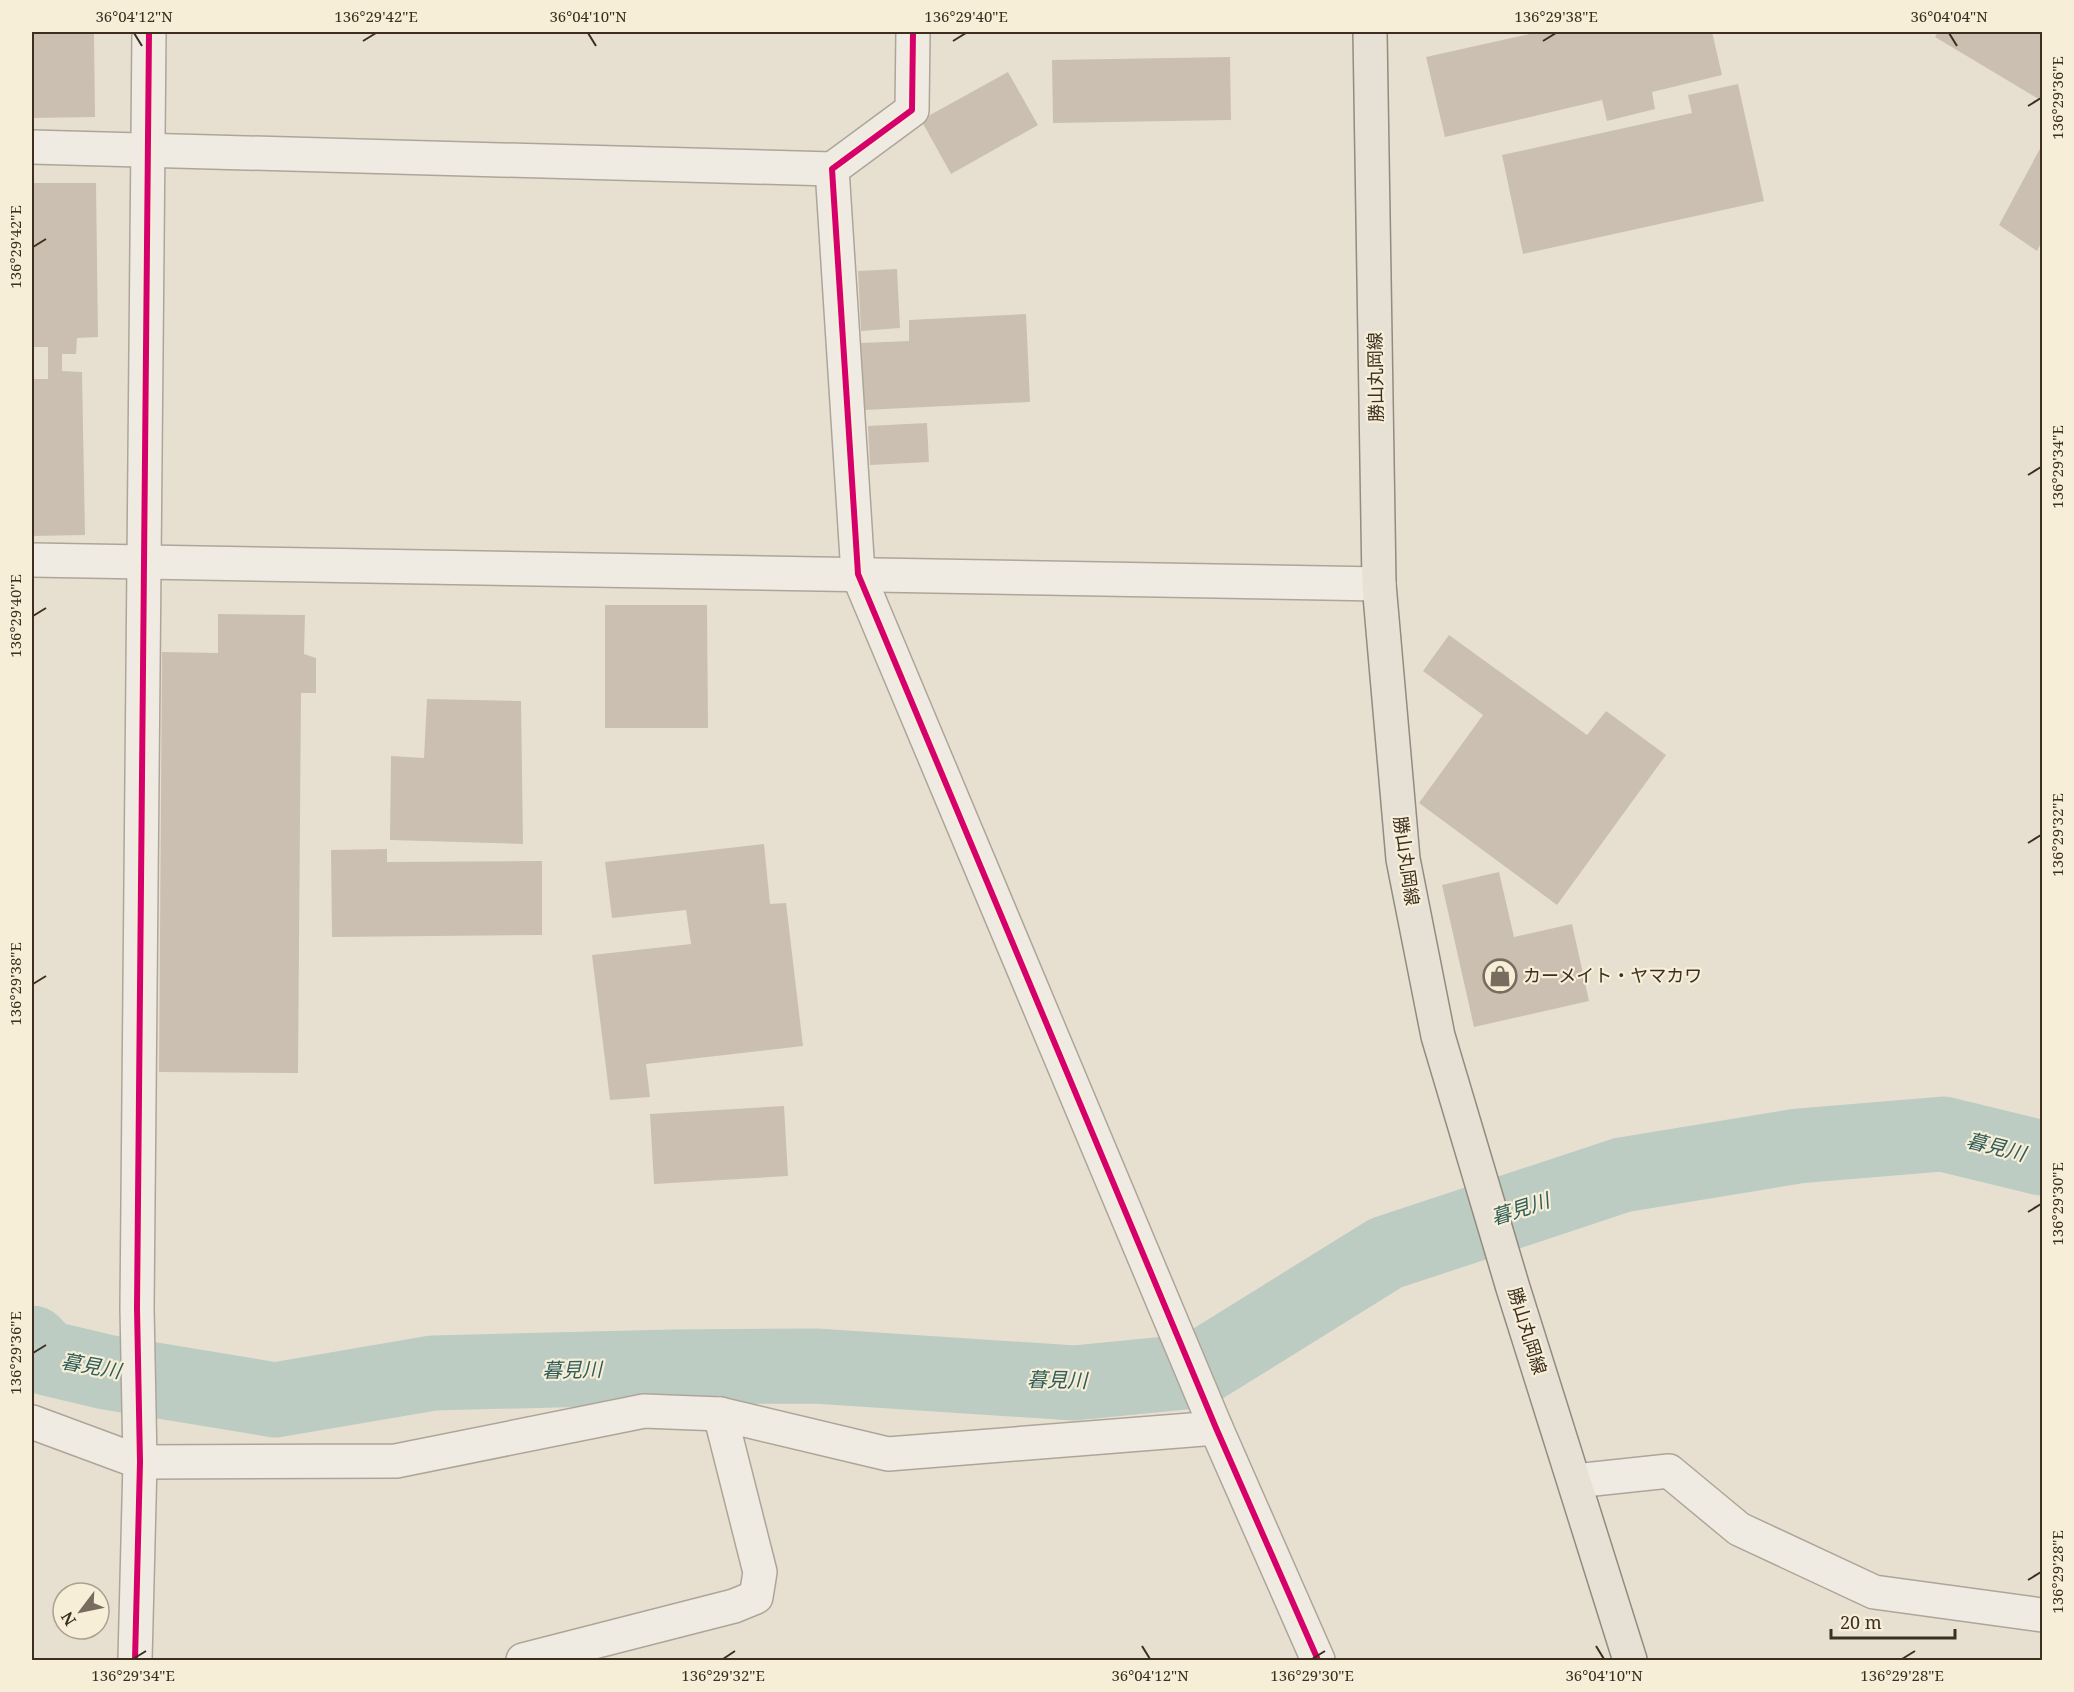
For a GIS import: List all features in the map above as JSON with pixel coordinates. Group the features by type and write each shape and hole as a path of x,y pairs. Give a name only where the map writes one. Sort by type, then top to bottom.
{"main road":[{"name":"勝山丸岡線","path":"1370,32 1379,584 1403,860 1438,1035 1513,1288 1630,1660"}],"street":[{"path":"135,1660 140,1462 137,1308 149,32"},
{"path":"32,147 148,148 832,169 912,110 913,32"},
{"path":"832,169 858,574 1161,1292 1211,1416 1318,1660"},
{"path":"32,560 1379,584"},
{"path":"32,1422 140,1462 396,1461 644,1411 720,1414 888,1454 1211,1416"},
{"path":"523,1660 734,1606 756,1597 760,1572 720,1414"},
{"path":"1575,1481 1669,1471 1739,1529 1874,1592 2043,1615"}],"building":[{"path":"32,32 94,32 95,117 32,118"},
{"path":"1538,32 1712,32 1722,75 1652,92 1655,109 1607,121 1602,100 1445,137 1426,57"},
{"path":"1938,32 2042,32 2042,101 1935,37"},
{"path":"1230,57 1231,120 1053,123 1052,60"},
{"path":"1008,72 1038,125 951,174 921,120"},
{"path":"1738,84 1764,201 1523,254 1502,155 1692,113 1688,95"},
{"path":"2042,145 2042,241 2037,251 1999,225"},
{"path":"32,183 96,183 98,337 77,338 76,354 62,354 62,371 82,372 85,535 32,536 32,379 48,379 48,347 32,347"},
{"path":"897,269 900,328 861,331 858,271"},
{"path":"1026,314 1030,402 864,410 861,343 909,341 909,320"},
{"path":"927,423 929,462 870,465 868,426"},
{"path":"605,605 707,605 708,728 605,728"},
{"path":"218,614 305,615 304,654 316,658 316,693 301,693 298,1073 159,1072 162,652 218,653"},
{"path":"1449,635 1587,735 1606,711 1666,755 1557,905 1419,803 1483,715 1423,671"},
{"path":"427,699 521,701 523,844 390,840 391,756 424,758"},
{"path":"764,844 770,904 786,903 803,1046 646,1064 650,1097 610,1100 592,955 691,944 686,910 612,918 605,862"},
{"path":"387,849 387,862 542,861 542,935 332,937 331,850"},
{"path":"1499,872 1514,937 1572,924 1589,1001 1474,1027 1442,885"},
{"path":"784,1106 788,1176 654,1184 650,1114"}],"waterway":[{"name":"暮見川","path":"32,1343 47,1358 106,1372 275,1400 433,1373 673,1367 815,1366 1074,1383 1196,1371 1386,1253 1622,1175 1798,1146 1943,1134 2042,1158"}],"cycle path":[{"path":"135,1660 140,1462 137,1308 149,32"},
{"path":"913,32 912,110 832,169 858,574 1216,1428 1318,1660"}],"place":[{"name":"カーメイト・ヤマカワ","path":"1500,976"}]}
